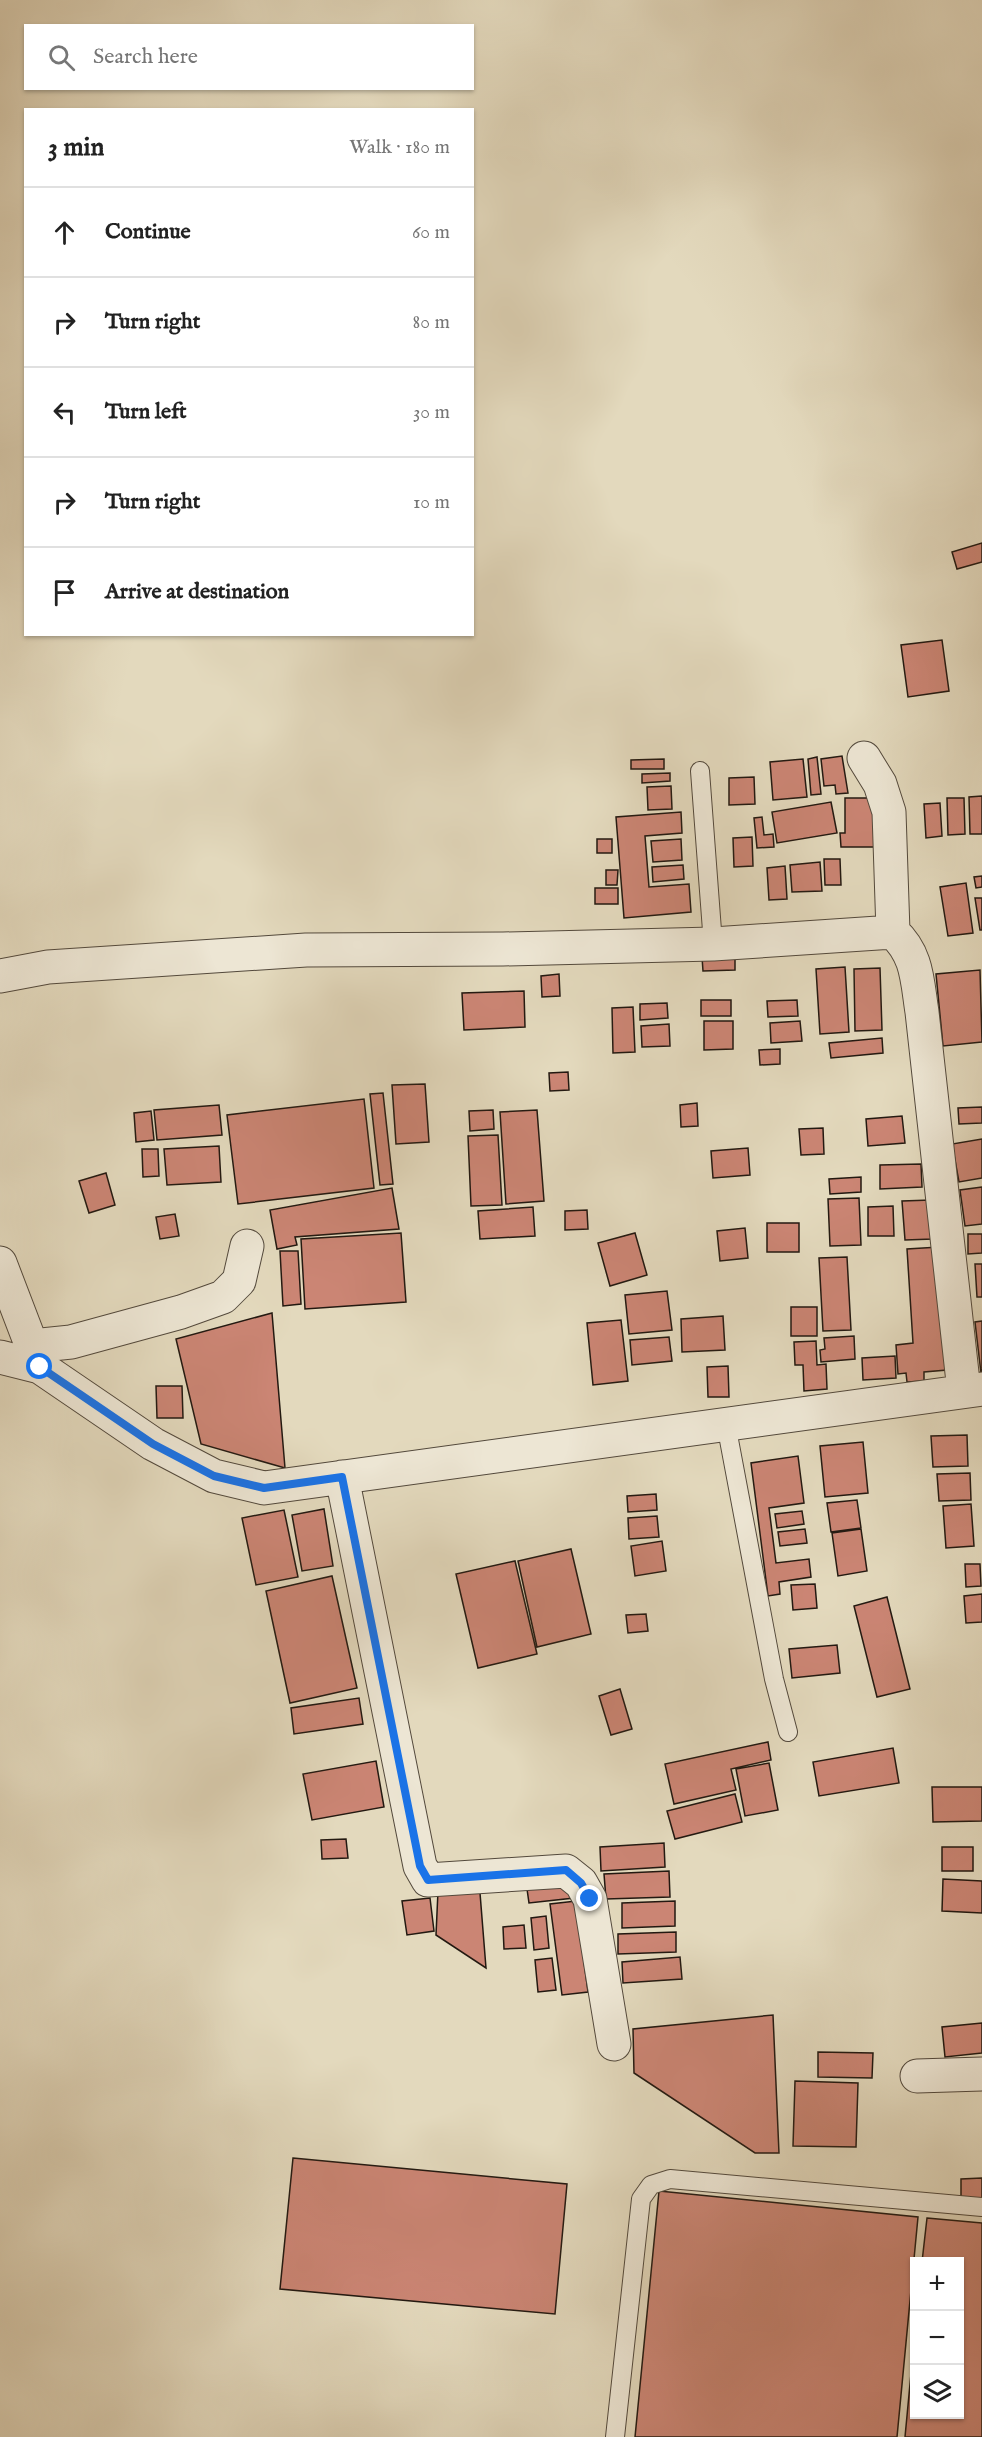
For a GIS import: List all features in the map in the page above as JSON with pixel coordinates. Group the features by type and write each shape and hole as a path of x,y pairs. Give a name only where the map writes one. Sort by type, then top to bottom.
{"street":[{"path":"864,758 880,784 889,812 893,932"},
{"path":"0,976 48,967 306,950 713,944 893,932 905,942 913,958 973,1390 264,1488 214,1476 153,1444 36,1356 0,1263"},
{"path":"0,1357 36,1356 71,1342 180,1312 223,1297 239,1281 246,1246"},
{"path":"342,1477 420,1866 428,1880 566,1870 581,1883 590,1899 614,2044"},
{"path":"916,2076 982,2074"}],"lane":[{"path":"700,771 713,944"},
{"path":"726,1424 774,1679 788,1732"},
{"path":"615,2437 641,2199 651,2185 670,2179 982,2207"}],"building":[{"path":"982,543 982,562 957,569 952,552"},
{"path":"942,640 949,691 908,697 901,645"},
{"path":"842,756 848,793 836,794 835,785 824,786 821,759"},
{"path":"817,757 821,794 811,795 808,759"},
{"path":"664,759 664,769 631,769 631,760"},
{"path":"803,759 807,797 773,800 770,762"},
{"path":"670,773 670,781 642,783 642,774"},
{"path":"754,777 755,804 729,805 729,778"},
{"path":"671,786 672,809 648,810 647,787"},
{"path":"982,796 982,834 970,834 969,797"},
{"path":"845,798 875,798 881,847 841,847 840,833 845,833"},
{"path":"947,798 964,798 965,834 948,835"},
{"path":"831,802 837,833 777,843 772,812"},
{"path":"940,803 942,836 926,838 924,804"},
{"path":"681,812 682,833 645,836 649,887 689,884 691,912 624,918 616,817"},
{"path":"762,817 764,835 773,834 774,847 757,848 754,818"},
{"path":"752,837 753,866 734,867 733,838"},
{"path":"597,839 612,839 612,853 597,853"},
{"path":"681,839 682,860 653,862 651,841"},
{"path":"824,859 840,859 841,885 825,885"},
{"path":"820,862 822,891 792,892 790,865"},
{"path":"683,865 684,879 653,882 652,867"},
{"path":"785,866 787,899 769,900 767,868"},
{"path":"606,870 618,870 617,885 606,885"},
{"path":"982,876 982,887 976,888 974,877"},
{"path":"966,883 973,933 948,936 940,887"},
{"path":"595,888 618,888 618,904 595,904"},
{"path":"975,898 982,898 982,930 980,930"},
{"path":"735,956 735,970 703,971 702,957"},
{"path":"845,967 849,1032 820,1034 816,969"},
{"path":"880,968 882,1030 855,1031 854,969"},
{"path":"980,970 982,1042 943,1046 936,974"},
{"path":"559,974 560,996 542,997 541,976"},
{"path":"524,991 525,1027 464,1030 462,993"},
{"path":"701,1000 731,1000 731,1016 701,1016"},
{"path":"797,1000 798,1016 768,1017 767,1001"},
{"path":"667,1003 668,1018 640,1020 640,1004"},
{"path":"633,1007 635,1052 613,1053 612,1008"},
{"path":"704,1021 733,1021 733,1049 704,1050"},
{"path":"800,1021 802,1041 771,1043 770,1023"},
{"path":"669,1024 670,1046 642,1047 641,1026"},
{"path":"882,1038 883,1053 831,1058 829,1043"},
{"path":"780,1049 780,1064 760,1065 759,1050"},
{"path":"568,1072 569,1090 550,1091 549,1073"},
{"path":"425,1084 429,1142 396,1144 392,1085"},
{"path":"383,1093 393,1184 380,1185 370,1094"},
{"path":"364,1099 374,1188 238,1204 227,1115"},
{"path":"697,1103 698,1126 681,1127 680,1105"},
{"path":"219,1105 222,1135 157,1140 154,1110"},
{"path":"982,1107 982,1123 959,1124 958,1108"},
{"path":"493,1110 494,1129 470,1131 469,1111"},
{"path":"537,1110 544,1201 506,1204 500,1112"},
{"path":"151,1111 154,1140 136,1142 134,1113"},
{"path":"902,1116 905,1143 868,1146 866,1119"},
{"path":"823,1128 824,1154 801,1155 799,1129"},
{"path":"498,1135 502,1205 471,1206 468,1136"},
{"path":"982,1139 982,1178 959,1182 952,1144"},
{"path":"219,1146 221,1182 167,1185 164,1149"},
{"path":"748,1148 750,1175 713,1178 711,1151"},
{"path":"142,1149 158,1149 159,1176 143,1177"},
{"path":"921,1164 922,1187 880,1189 880,1165"},
{"path":"106,1173 115,1205 89,1213 79,1181"},
{"path":"861,1177 861,1192 830,1194 829,1179"},
{"path":"982,1187 982,1224 965,1226 960,1190"},
{"path":"392,1188 399,1229 295,1237 297,1245 277,1249 270,1210"},
{"path":"859,1198 861,1245 830,1246 828,1199"},
{"path":"931,1200 933,1239 905,1240 902,1201"},
{"path":"893,1206 894,1236 868,1236 868,1207"},
{"path":"533,1207 535,1236 480,1239 478,1211"},
{"path":"587,1210 588,1229 565,1230 565,1211"},
{"path":"175,1214 179,1236 160,1239 156,1217"},
{"path":"767,1223 799,1223 799,1252 767,1252"},
{"path":"745,1228 748,1258 720,1261 717,1231"},
{"path":"401,1233 406,1302 305,1309 301,1239"},
{"path":"635,1233 647,1275 610,1286 598,1243"},
{"path":"968,1234 982,1234 982,1253 968,1254"},
{"path":"939,1247 947,1370 924,1372 924,1381 907,1382 906,1373 898,1374 896,1345 913,1343 907,1249"},
{"path":"280,1251 298,1251 301,1304 283,1306"},
{"path":"847,1257 851,1330 823,1331 819,1258"},
{"path":"975,1264 982,1264 982,1297 977,1297"},
{"path":"667,1291 672,1330 629,1334 625,1295"},
{"path":"791,1307 817,1307 817,1336 791,1336"},
{"path":"272,1313 285,1468 201,1444 176,1339"},
{"path":"723,1316 725,1350 682,1352 681,1319"},
{"path":"621,1320 628,1381 593,1385 587,1323"},
{"path":"982,1321 982,1373 981,1373 975,1322"},
{"path":"854,1336 855,1359 821,1362 820,1350 825,1349 824,1338"},
{"path":"669,1337 672,1361 632,1365 630,1340"},
{"path":"816,1341 817,1365 826,1364 827,1389 804,1391 803,1365 795,1365 794,1342"},
{"path":"895,1356 896,1378 863,1380 862,1358"},
{"path":"728,1366 729,1397 708,1397 707,1367"},
{"path":"156,1386 182,1386 183,1418 157,1418"},
{"path":"967,1435 968,1466 933,1467 931,1436"},
{"path":"863,1442 868,1493 825,1497 820,1446"},
{"path":"798,1456 804,1503 769,1508 776,1563 809,1559 811,1577 779,1582 780,1594 768,1596 751,1463"},
{"path":"970,1473 971,1500 939,1501 937,1474"},
{"path":"656,1494 657,1510 628,1512 627,1496"},
{"path":"857,1500 861,1528 831,1532 827,1503"},
{"path":"971,1504 974,1546 946,1548 943,1506"},
{"path":"324,1509 333,1566 302,1571 292,1515"},
{"path":"284,1510 298,1577 256,1585 242,1518"},
{"path":"802,1511 804,1524 777,1528 775,1514"},
{"path":"657,1516 659,1537 629,1539 628,1518"},
{"path":"805,1529 807,1543 780,1546 778,1532"},
{"path":"861,1529 867,1571 838,1576 832,1533"},
{"path":"662,1541 666,1571 635,1576 631,1546"},
{"path":"571,1549 591,1634 537,1647 518,1561"},
{"path":"515,1561 537,1654 478,1668 456,1574"},
{"path":"965,1564 980,1564 981,1586 966,1587"},
{"path":"332,1576 357,1688 290,1703 266,1591"},
{"path":"815,1584 817,1608 793,1610 791,1585"},
{"path":"982,1594 982,1622 966,1623 964,1596"},
{"path":"887,1597 910,1689 877,1697 854,1606"},
{"path":"646,1614 648,1631 628,1633 626,1615"},
{"path":"837,1645 840,1673 792,1678 789,1649"},
{"path":"620,1689 632,1729 611,1735 599,1696"},
{"path":"359,1698 363,1724 294,1734 291,1708"},
{"path":"768,1742 771,1760 731,1769 736,1790 674,1804 665,1764"},
{"path":"893,1748 899,1783 819,1796 813,1762"},
{"path":"376,1761 384,1807 312,1820 303,1774"},
{"path":"769,1763 778,1810 745,1816 736,1769"},
{"path":"932,1787 982,1787 982,1821 933,1822"},
{"path":"735,1794 742,1822 675,1839 667,1811"},
{"path":"346,1839 348,1858 322,1859 321,1840"},
{"path":"664,1843 665,1867 601,1871 600,1847"},
{"path":"942,1847 973,1847 973,1871 942,1871"},
{"path":"669,1871 670,1897 606,1899 604,1874"},
{"path":"943,1879 982,1881 982,1913 942,1911"},
{"path":"572,1884 574,1898 529,1903 527,1889"},
{"path":"438,1891 480,1893 486,1968 436,1935"},
{"path":"430,1898 434,1931 407,1935 402,1901"},
{"path":"576,1901 588,1992 562,1995 550,1904"},
{"path":"675,1901 675,1926 622,1928 622,1903"},
{"path":"546,1916 549,1948 534,1950 531,1918"},
{"path":"524,1925 526,1948 504,1949 503,1927"},
{"path":"676,1932 676,1952 618,1954 618,1934"},
{"path":"680,1957 682,1979 623,1983 622,1962"},
{"path":"552,1958 556,1990 538,1992 535,1960"},
{"path":"773,2015 779,2153 755,2153 634,2073 633,2029"},
{"path":"982,2023 982,2053 945,2057 942,2027"},
{"path":"818,2052 873,2053 872,2078 818,2077"},
{"path":"795,2081 858,2083 856,2147 793,2146"},
{"path":"293,2158 567,2184 555,2314 280,2289"},
{"path":"982,2178 982,2198 961,2199 961,2179"},
{"path":"659,2191 918,2217 914,2257 910,2257 910,2301 897,2437 635,2437"},
{"path":"927,2218 982,2223 982,2437 905,2437 910,2384 910,2419 964,2419 964,2257 923,2257"}],"route":[{"path":"40,1367 153,1444 214,1476 264,1488 342,1477 420,1866 428,1880 566,1870 581,1883 590,1899"}]}
